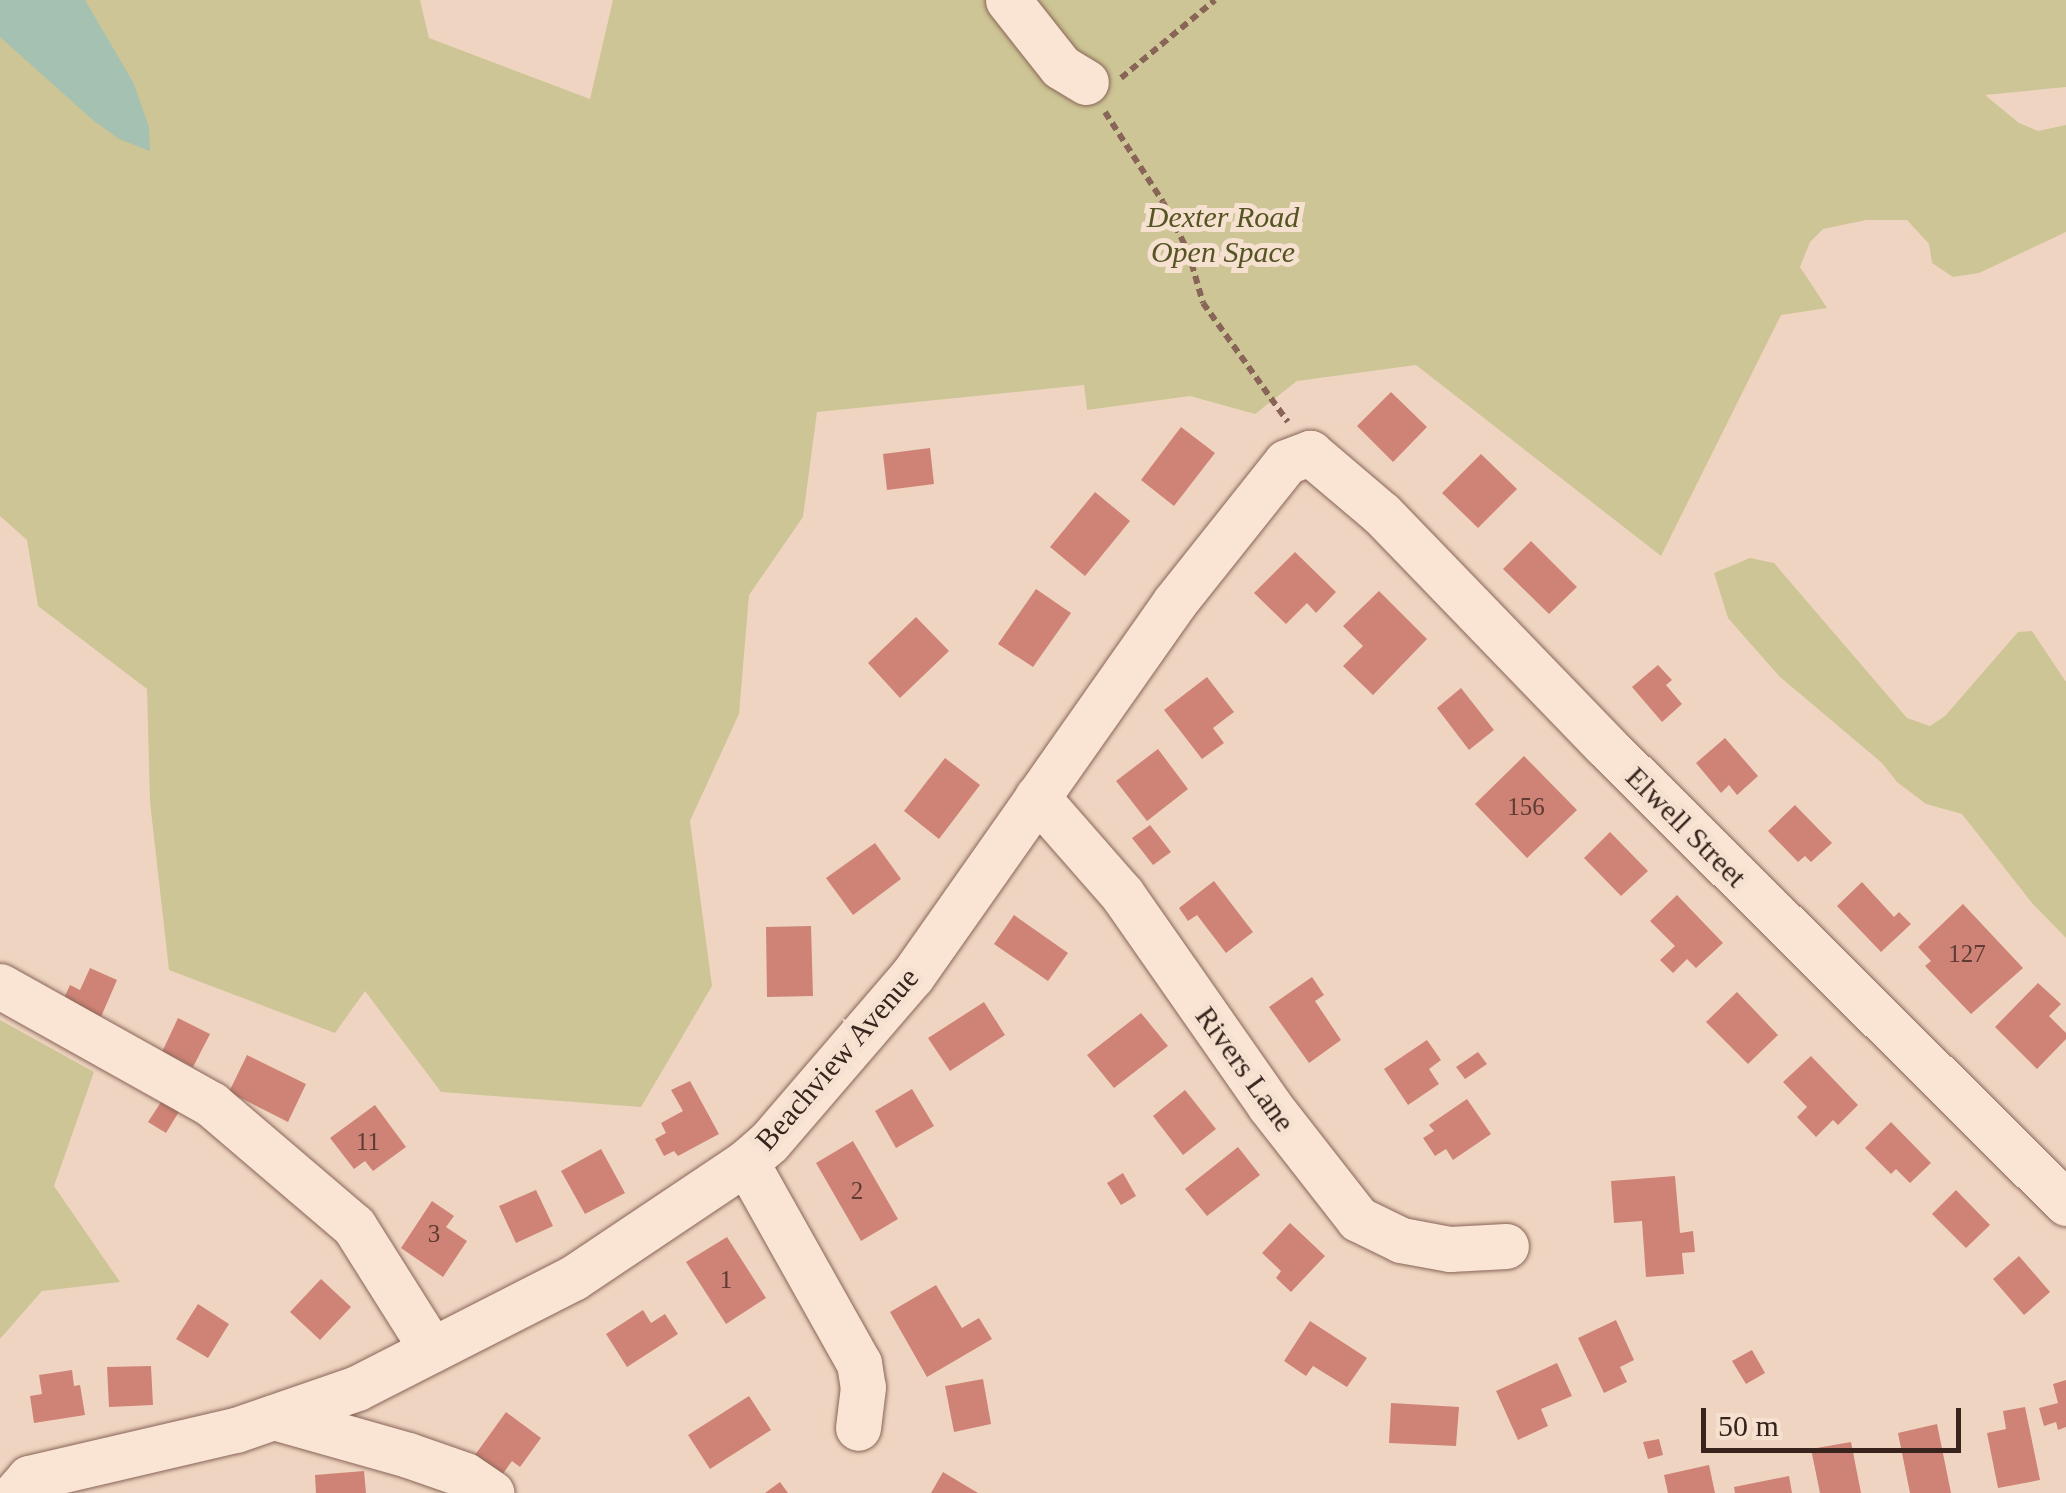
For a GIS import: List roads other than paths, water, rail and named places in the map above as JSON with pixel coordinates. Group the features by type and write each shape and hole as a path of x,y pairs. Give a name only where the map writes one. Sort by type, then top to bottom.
{"street":[{"path":"1008,0 1062,67 1086,82"},
{"name":"Beachview Avenue","path":"16,1493 29,1478 236,1430 357,1388 572,1278 746,1162 770,1142 912,976 1186,587 1286,462 1308,453"},
{"name":"Elwell Street","path":"1308,453 1382,514 1605,746 2066,1203"},
{"name":"Rivers Lane","path":"1038,798 1122,894 1269,1105 1358,1219 1401,1240 1450,1249 1506,1246"},
{"path":"0,986 210,1104 354,1226 432,1350"},
{"path":"746,1162 859,1363 863,1388 858,1428"},
{"path":"274,1417 408,1454 465,1475 492,1493"}],"park label":[{"name":"Dexter Road Open Space","path":"1223,234"}]}
